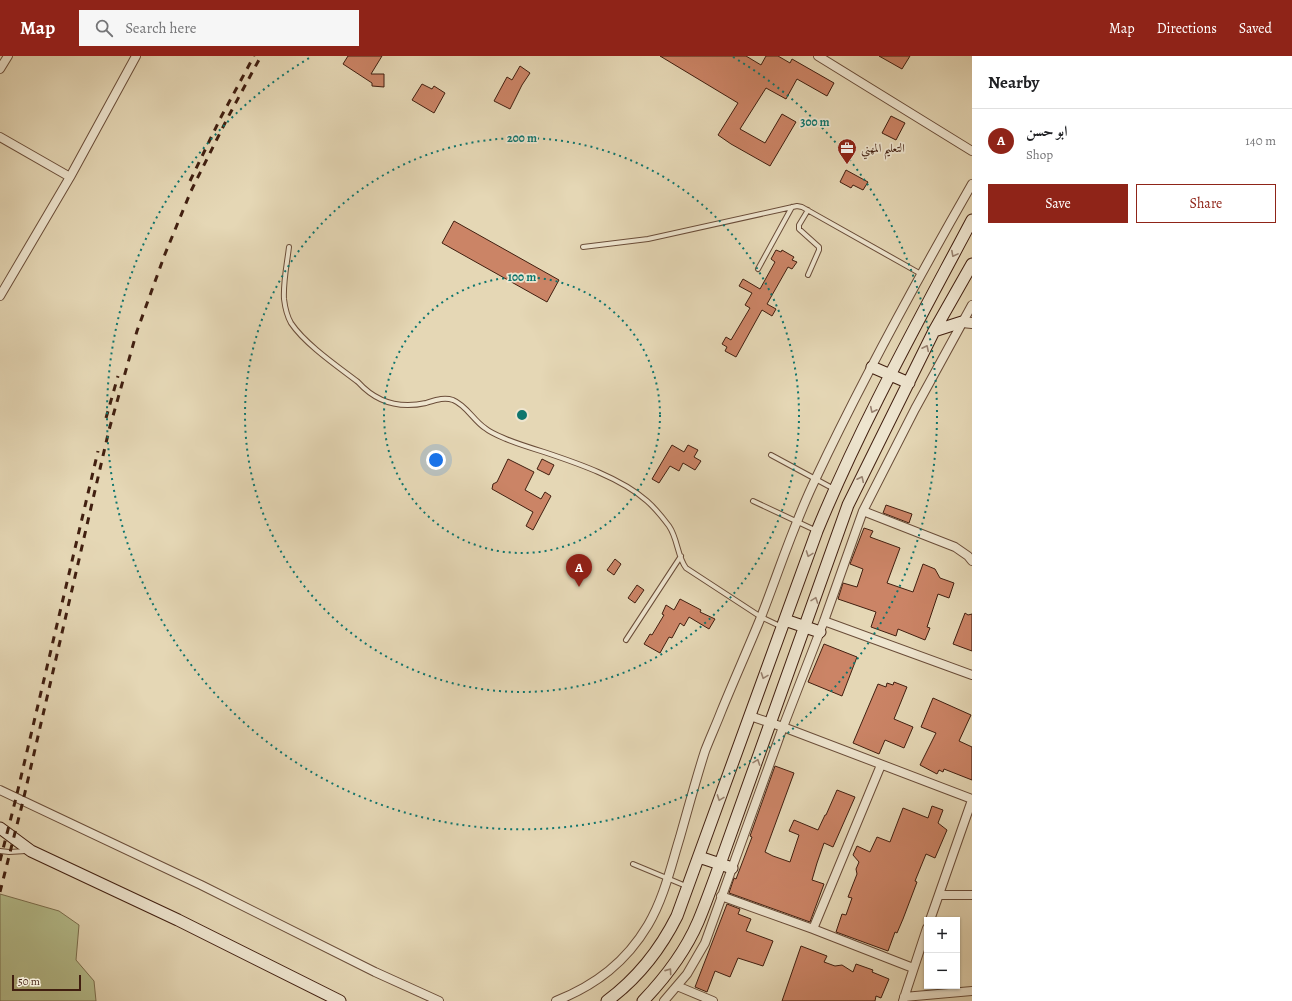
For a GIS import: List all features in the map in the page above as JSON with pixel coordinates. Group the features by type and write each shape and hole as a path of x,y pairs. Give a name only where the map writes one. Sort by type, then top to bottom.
{"main road":[{"path":"607,1001 632,980 653,957 674,923 689,887 783,624 834,489 890,375 972,220"},
{"path":"643,1001 662,981 680,956 697,923 771,723 848,505 934,331 972,264"},
{"path":"934,331 967,323"},
{"path":"872,367 909,383"},
{"path":"783,624 805,627 822,627"},
{"path":"0,828 31,851 178,920 340,1001"},
{"path":"699,857 732,868"}],"street":[{"path":"0,69 8,56"},
{"path":"0,296 70,177 136,56"},
{"path":"818,56 972,151"},
{"path":"0,137 70,177"},
{"path":"556,1001 574,994 592,984 609,971 638,941 649,924 668,878 705,751 761,617 797,521 815,479 921,274 972,184"},
{"path":"664,1001 677,986 705,943 783,727 822,627 862,511 915,409 967,323 972,305"},
{"path":"862,511 955,547 968,556 972,561"},
{"path":"822,627 972,675"},
{"path":"750,716 783,727 972,800 931,917"},
{"path":"813,929 881,765"},
{"path":"0,790 200,884 375,972 439,1001"},
{"path":"939,895 972,895"},
{"path":"721,896 813,929 913,968"},
{"path":"924,937 903,999 972,991"},
{"path":"677,986 712,1001"}],"lane":[{"path":"583,247 648,239 797,206 808,210 921,274"},
{"path":"758,269 792,207"},
{"path":"808,210 799,225 799,229 817,245 819,250 808,275"},
{"path":"290,247 284,290 284,300 290,322 307,341 358,382 364,389 383,400 402,405 411,405 441,399 455,401 462,405 485,428 506,439 555,455 602,474 629,487 648,502 669,526 686,568 761,617 783,624"},
{"path":"771,455 834,489"},
{"path":"753,502 817,531"},
{"path":"626,640 681,556"},
{"path":"0,851 31,851"},
{"path":"633,864 689,887"}],"green space":[{"path":"0,894 59,911 79,925 76,960 94,981 96,1001 0,1001"}],"building":[{"path":"348,56 382,56 371,74 384,74 384,87 372,86 372,83 343,64"},
{"path":"660,56 746,56 761,65 766,56 778,56 790,63 792,59 834,83 827,96 797,79 786,99 766,88 740,129 765,143 782,114 796,122 770,166 718,135 738,103"},
{"path":"879,56 910,56 902,69"},
{"path":"520,66 530,73 510,109 494,101 507,77 512,80"},
{"path":"422,84 432,89 434,86 445,93 434,113 412,100"},
{"path":"891,116 905,123 896,140 882,133"},
{"path":"846,170 868,182 863,190 853,185 851,188 840,182"},
{"path":"454,221 559,280 547,302 442,243"},
{"path":"776,250 781,252 782,250 794,257 792,260 797,262 792,269 788,267 767,304 776,309 772,316 762,310 736,357 725,351 727,347 722,344 726,337 731,340 750,308 745,305 752,293 739,286 743,279 760,289 775,262 771,259"},
{"path":"672,445 684,452 688,445 698,450 694,457 701,461 695,470 683,463 679,471 670,466 659,483 652,479"},
{"path":"508,459 534,472 525,490 541,499 545,492 551,496 533,530 526,526 533,512 492,489 493,484 497,482"},
{"path":"542,459 554,465 549,475 537,469"},
{"path":"886,505 912,514 909,523 883,513"},
{"path":"864,528 873,531 870,537 900,548 887,583 913,592 923,564 935,569 940,578 954,583 949,598 938,594 927,627 930,628 925,640 898,629 896,636 871,627 876,612 838,599 843,583 857,587 863,569 850,564"},
{"path":"615,559 621,564 614,575 607,570"},
{"path":"637,585 644,590 635,603 628,598"},
{"path":"680,599 701,610 700,612 715,619 709,629 689,617 684,626 680,623 672,638 669,637 660,653 644,644 650,634 652,635 664,615 662,614 666,605 674,610"},
{"path":"965,613 968,615 972,614 972,651 953,644"},
{"path":"824,644 857,657 842,696 808,682"},
{"path":"894,682 907,687 894,719 913,727 904,748 885,740 879,754 853,743 878,684 886,687 887,683 893,685"},
{"path":"933,698 971,715 959,741 972,747 972,780 944,769 943,772 939,770 937,774 920,765 936,733 921,727"},
{"path":"775,766 794,773 765,852 773,856 790,862 799,835 789,831 794,820 818,830 837,790 855,797 833,847 824,843 812,880 824,884 810,922 729,893 752,837 750,836"},
{"path":"932,806 943,810 938,823 947,830 935,858 926,854 915,881 917,882 903,919 897,933 895,932 888,951 836,932 842,914 846,915 852,898 848,897 857,874 856,869 859,862 853,855 857,846 870,852 877,837 890,842 903,808 928,818"},
{"path":"727,904 740,909 738,914 751,919 746,931 773,941 763,966 738,958 730,977 715,971 707,992 695,987"},
{"path":"801,946 827,956 824,962 835,966 842,965 853,972 856,964 873,970 872,972 889,979 881,998 876,996 875,1001 782,1001"}],"railway":[{"path":"190,181 221,117 254,56"},
{"path":"0,892 23,801 109,430 137,331 165,254 191,191 261,56"},
{"path":"106,418 118,376"},
{"path":"0,861 98,451"}],"place":[{"name":"التعليم المهني","path":"847,165"},
{"name":"ابو حسن","path":"579,587"}]}
